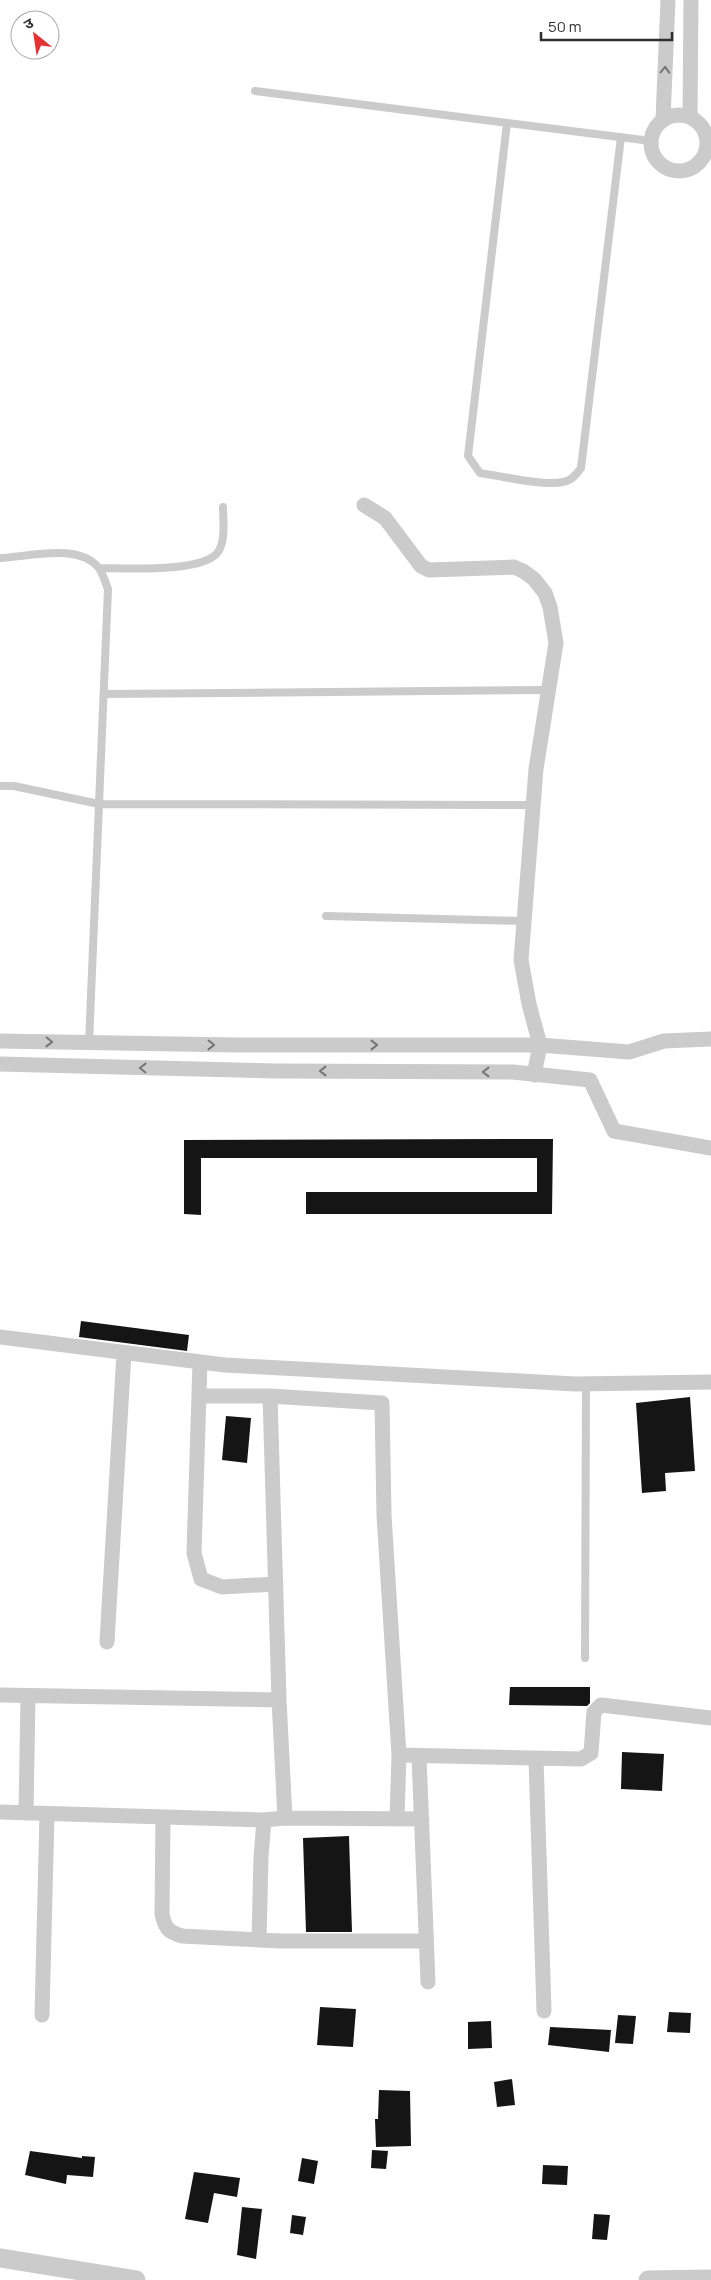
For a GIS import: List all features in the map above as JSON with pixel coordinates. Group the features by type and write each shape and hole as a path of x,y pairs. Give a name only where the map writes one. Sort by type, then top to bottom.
{"street":[{"path":"663,119 668,0"},
{"path":"690,116 691,0"},
{"path":"676,114 690,116 705,129 709,139 708,157 696,166 684,171 671,170 660,164 652,153 651,141 654,128 663,119 676,114"},
{"path":"364,505 385,518 420,566 429,570 514,568 523,571 534,579 545,594 550,607 556,643 533,805 521,960 529,1004 540,1045 534,1075"},
{"path":"0,1041 540,1045 629,1052 664,1041 711,1039"},
{"path":"0,1064 276,1071 512,1072 590,1080 614,1131 711,1148"},
{"path":"0,1337 200,1362 586,1384 711,1382"},
{"path":"107,1642 124,1353"},
{"path":"200,1362 194,1553 201,1579 222,1588 276,1584"},
{"path":"199,1396 270,1396 382,1403 384,1515 399,1755 397,1818"},
{"path":"270,1396 279,1700 285,1818"},
{"path":"0,1695 279,1700"},
{"path":"26,1813 28,1696"},
{"path":"399,1755 419,1757 582,1759 588,1757 593,1749 594,1712 601,1705 711,1718"},
{"path":"419,1757 428,1982"},
{"path":"536,1759 544,2011"},
{"path":"0,1812 264,1820 285,1818 422,1819"},
{"path":"42,2015 47,1814"},
{"path":"163,1817 162,1914 164,1926 170,1933 182,1936 259,1940 426,1941"},
{"path":"259,1940 264,1820"},
{"path":"0,2258 136,2280"},
{"path":"648,2280 711,2279"}],"lane":[{"path":"254,91 651,141"},
{"path":"507,123 468,456 480,473 552,483 564,482 574,477 581,468 621,137"},
{"path":"99,568 176,567 201,562 214,557 219,551 221,541 223,507"},
{"path":"0,558 72,553 89,560 99,568 108,589 89,1042"},
{"path":"104,694 548,690"},
{"path":"0,786 14,786 99,804 533,805"},
{"path":"326,916 524,921"},
{"path":"585,1658 586,1384"}],"building":[{"path":"553,1139 552,1214 306,1214 306,1192 537,1192 537,1158 201,1158 201,1215 184,1214 184,1140"},
{"path":"81,1321 189,1335 187,1351 79,1337"},
{"path":"690,1397 695,1471 665,1473 666,1491 642,1493 636,1403"},
{"path":"226,1416 251,1418 247,1463 222,1460"},
{"path":"510,1687 590,1687 590,1703 587,1706 509,1705"},
{"path":"622,1752 664,1754 662,1791 621,1789"},
{"path":"349,1836 352,1932 306,1932 303,1838"},
{"path":"320,2007 356,2009 353,2047 317,2045"},
{"path":"669,2012 691,2013 690,2033 667,2032"},
{"path":"618,2015 636,2016 633,2044 615,2043"},
{"path":"491,2021 492,2048 468,2049 468,2022"},
{"path":"550,2027 611,2030 609,2052 548,2045"},
{"path":"512,2079 515,2105 497,2107 494,2082"},
{"path":"379,2090 410,2091 411,2146 376,2147 375,2119 378,2119"},
{"path":"372,2150 388,2151 386,2169 371,2168"},
{"path":"30,2151 82,2158 82,2156 95,2157 93,2177 67,2175 66,2184 25,2175"},
{"path":"302,2158 318,2161 314,2184 298,2181"},
{"path":"543,2165 568,2166 567,2185 542,2184"},
{"path":"194,2172 240,2178 237,2197 214,2193 208,2223 185,2219"},
{"path":"242,2207 262,2209 256,2259 237,2255"},
{"path":"594,2214 610,2215 607,2240 592,2239"},
{"path":"292,2215 306,2217 303,2235 290,2233"}]}
